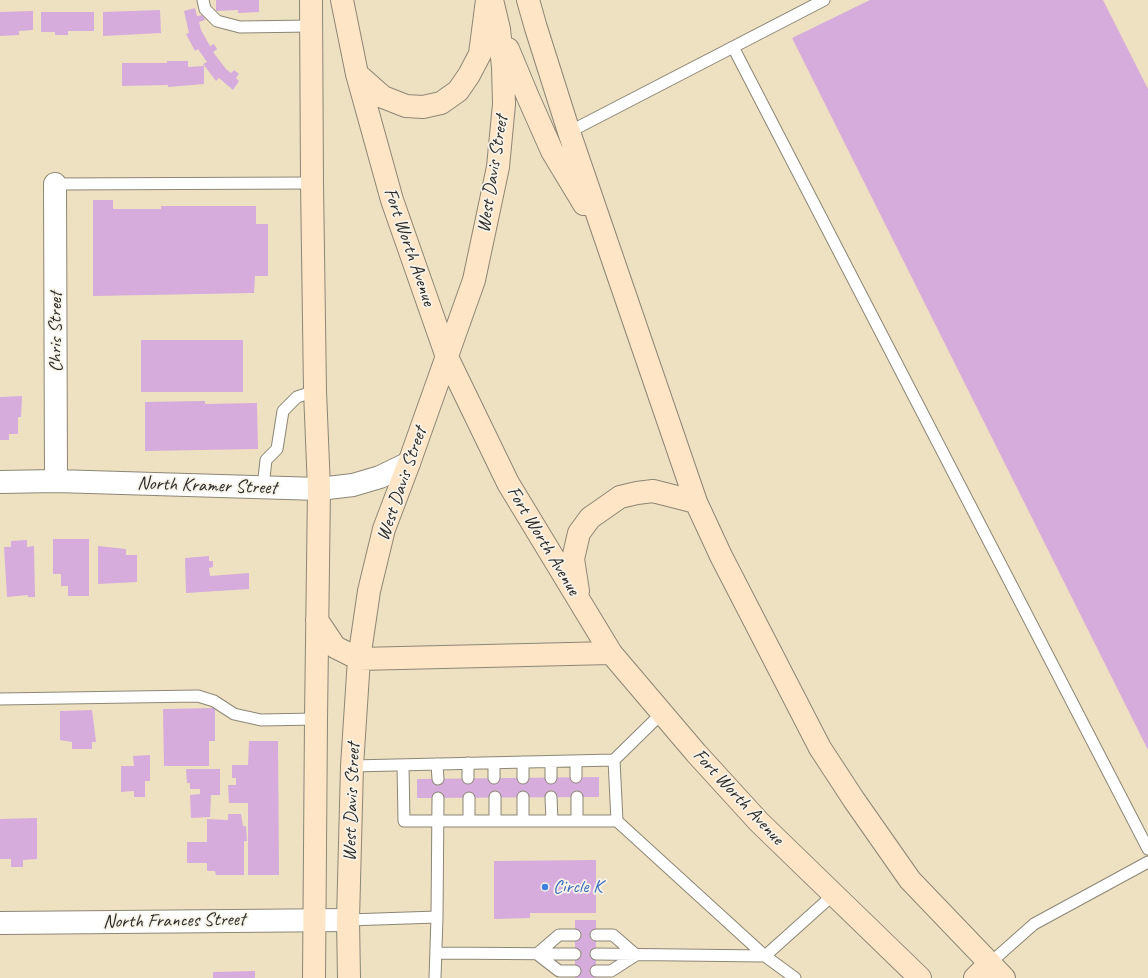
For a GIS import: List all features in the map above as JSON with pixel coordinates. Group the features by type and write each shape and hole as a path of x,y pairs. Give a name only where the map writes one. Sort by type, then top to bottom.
{"main road":[{"name":"West Davis Street","path":"311,0 315,391 319,489 314,978"},
{"name":"Fort Worth Avenue","path":"342,0 357,74 392,200 447,357 508,483 611,654 696,753 759,822 920,978"},
{"path":"357,74 383,97 406,106 424,107 441,103 458,91 469,75 480,54 487,0"},
{"name":"West Davis Street","path":"349,978 348,920 352,766 359,659 369,591 384,529 474,280 498,167 504,104 503,67 499,29 492,0"},
{"path":"528,0 569,132 696,502 721,556 824,754 910,880 990,973"},
{"path":"499,29 552,151 606,240"},
{"path":"580,602 573,559 579,533 590,518 620,497 637,492 653,491 696,502"},
{"path":"317,620 335,647 359,659 611,654"}],"street":[{"name":"Chris Street","path":"55,184 56,481"},
{"name":"North Kramer Street","path":"0,482 56,481 319,489 353,485 380,477 409,463"},
{"name":"North Frances Street","path":"0,923 348,920"}],"lane":[{"path":"203,0 205,8 217,21 240,27 311,26"},
{"path":"569,132 824,0"},
{"path":"733,47 1148,849"},
{"path":"55,184 312,183"},
{"path":"263,487 266,460 277,449 283,411 297,397 315,391"},
{"path":"0,699 198,696 214,701 234,714 261,720 316,719"},
{"path":"352,766 614,760 662,713"},
{"path":"614,760 616,821"},
{"path":"576,761 576,778"},
{"path":"522,778 523,762"},
{"path":"551,762 551,778"},
{"path":"468,763 468,778"},
{"path":"494,763 494,778"},
{"path":"437,764 438,779"},
{"path":"403,765 404,821 616,821 765,956 795,978"},
{"path":"523,797 523,821"},
{"path":"551,797 552,821"},
{"path":"577,797 577,821"},
{"path":"435,978 438,798"},
{"path":"469,798 469,821"},
{"path":"495,798 495,821"},
{"path":"990,973 1034,924 1148,862"},
{"path":"596,954 765,956 833,895"},
{"path":"348,920 437,917"},
{"path":"596,934 613,934 636,955"},
{"path":"537,954 559,935 575,935"},
{"path":"436,953 575,954"},
{"path":"537,954 559,971 575,971"},
{"path":"596,971 611,971 636,955"}],"building":[{"path":"216,0 259,0 259,12 238,13 238,10 216,11"},
{"path":"870,0 1103,0 1148,89 1148,750 792,38"},
{"path":"195,8 197,16 203,15 205,20 199,22 201,30 210,46 214,44 217,49 213,52 226,69 231,73 234,70 239,74 236,78 239,81 233,90 219,78 216,81 203,64 207,62 198,49 195,51 186,34 189,33 184,11"},
{"path":"160,10 161,33 103,36 103,12"},
{"path":"33,11 33,30 19,31 19,35 0,36 0,12"},
{"path":"41,12 94,12 94,31 68,31 68,35 55,35 55,32 41,32"},
{"path":"167,61 188,61 188,67 204,66 204,84 168,87 168,85 122,86 122,63 167,63"},
{"path":"93,200 113,200 113,209 161,209 161,206 256,206 256,224 268,224 268,276 255,276 254,293 93,296"},
{"path":"141,340 243,340 243,392 141,392"},
{"path":"22,396 21,417 18,417 18,434 9,434 9,440 0,440 0,397"},
{"path":"205,401 205,404 257,403 258,449 145,451 145,402"},
{"path":"53,539 89,539 89,596 68,596 68,586 61,586 61,574 53,574"},
{"path":"27,540 27,547 34,546 35,597 28,597 28,595 7,597 4,547 11,547 11,541"},
{"path":"98,546 126,549 126,555 137,555 137,582 98,584"},
{"path":"209,556 209,561 213,561 213,567 209,568 210,576 249,573 249,589 186,593 185,558"},
{"path":"215,708 215,741 209,741 209,766 164,766 163,709"},
{"path":"92,710 96,742 92,742 92,749 72,749 72,742 60,740 60,711"},
{"path":"249,741 278,741 279,875 248,875 248,803 229,803 228,785 236,785 236,778 232,778 232,765 248,765"},
{"path":"150,755 150,781 145,781 145,797 134,797 134,791 121,792 121,766 134,766 133,756"},
{"path":"186,769 220,769 220,795 211,795 210,817 191,818 190,795 200,794 200,789 190,789 190,783 187,783"},
{"path":"599,777 599,797 417,798 417,779"},
{"path":"228,814 241,814 243,826 246,826 247,841 244,841 244,875 216,875 215,871 207,871 207,863 187,863 187,842 207,842 207,819 228,820"},
{"path":"37,818 37,859 23,860 23,867 11,867 11,859 0,859 0,819"},
{"name":"Circle K","path":"596,860 596,913 530,913 530,918 494,919 494,861"},
{"path":"575,920 596,920 596,978 575,978"},
{"path":"255,971 255,978 213,978 213,972"}],"place":[{"name":"Circle K","path":"545,887"}]}
